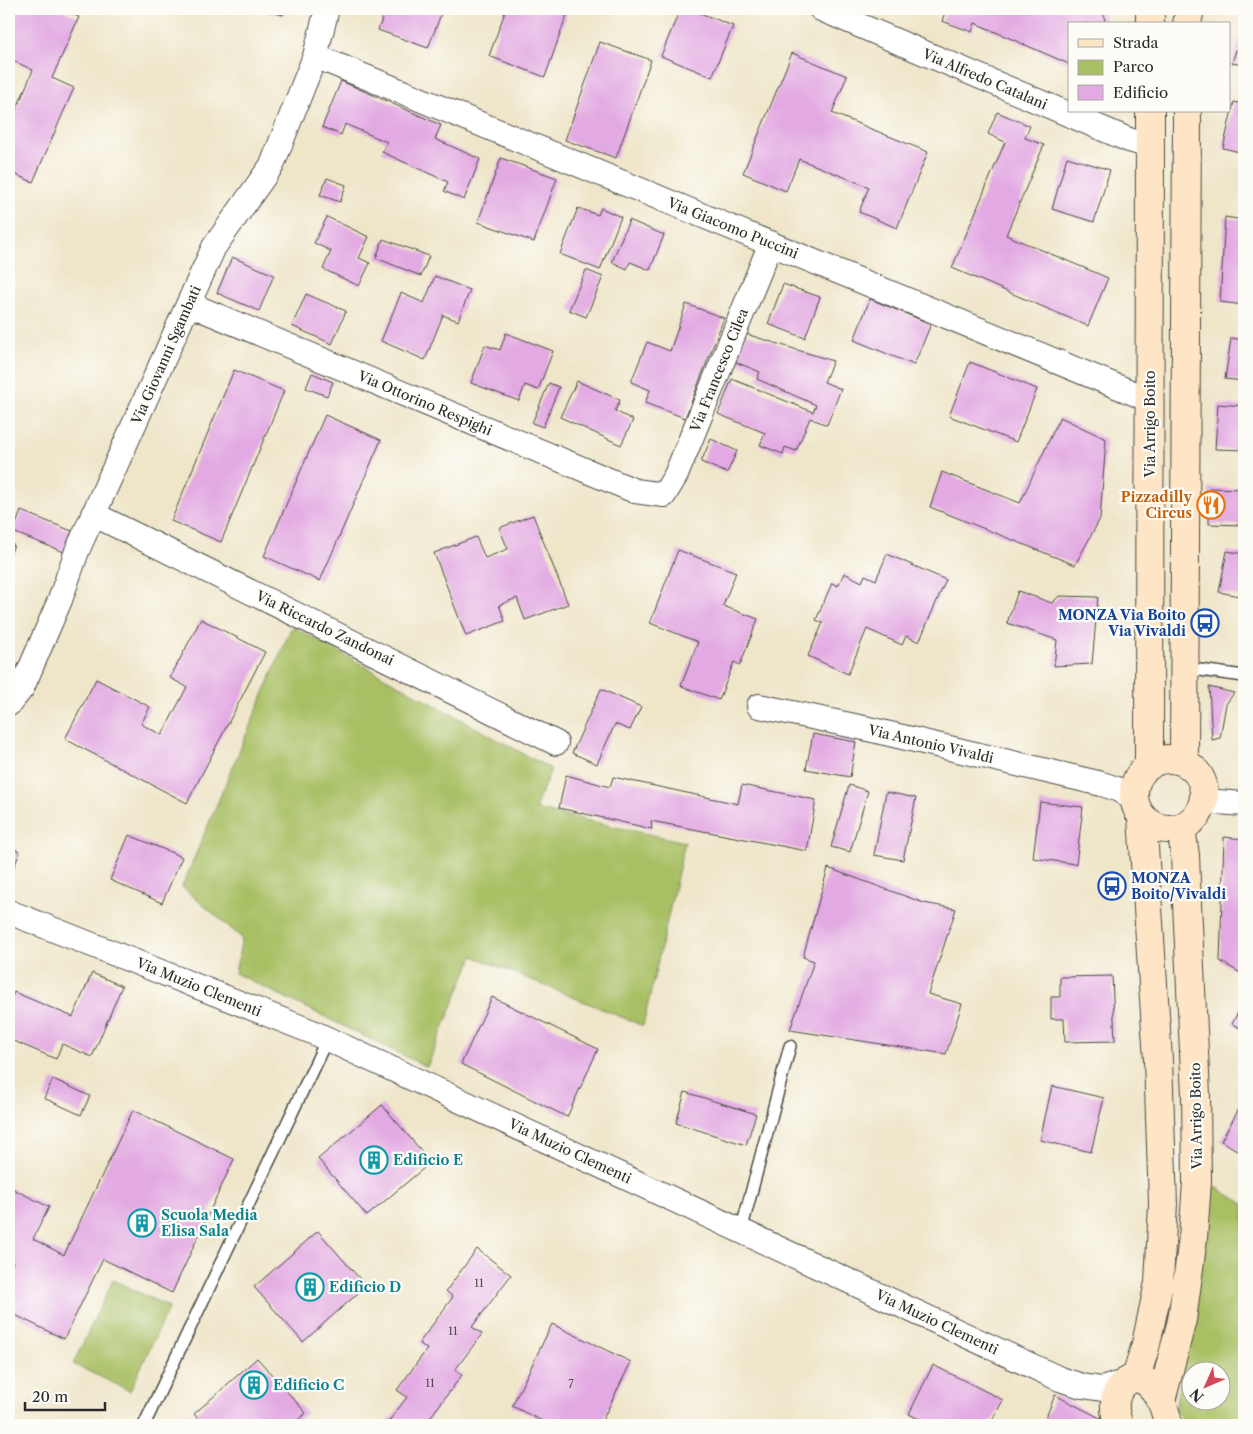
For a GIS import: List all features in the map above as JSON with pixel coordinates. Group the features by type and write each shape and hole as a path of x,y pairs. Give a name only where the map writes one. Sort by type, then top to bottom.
{"street":[{"name":"Via Giovanni Sgambati","path":"9,704 22,688 60,600 77,551 214,247 272,165 315,56 327,9"},
{"name":"Via Alfredo Catalani","path":"821,9 1129,140 1150,146"},
{"path":"1150,9 1150,22"},
{"path":"1175,9 1183,9"},
{"path":"1187,22 1190,9"},
{"name":"Via Giacomo Puccini","path":"315,56 1150,400"},
{"name":"Via Arrigo Boito","path":"1119,1425 1116,1418 1115,1403 1118,1390 1131,1380 1146,1344 1159,1283 1163,1204 1158,1060 1141,790 1150,400 1150,112"},
{"path":"1184,762 1187,112"},
{"name":"Via Francesco Cilea","path":"664,495 676,475 771,243"},
{"name":"Via Ottorino Respighi","path":"189,304 635,491 664,495"},
{"name":"Via Riccardo Zandonai","path":"94,514 556,742"},
{"name":"Via Antonio Vivaldi","path":"759,706 864,728 1102,784 1114,783 1141,790"},
{"path":"1173,759 1184,762 1192,767 1200,776 1204,789 1204,801 1201,810 1192,822 1181,828 1161,829 1149,824 1141,790 1161,760 1173,759"},
{"path":"1204,801 1244,804"},
{"name":"Via Arrigo Boito","path":"1164,1413 1182,1320 1193,1238 1197,1182 1196,1095 1186,864 1181,828"},
{"name":"Via Muzio Clementi","path":"9,912 327,1039 1060,1379 1082,1386 1102,1389 1131,1380"},
{"path":"1131,1380 1142,1380 1153,1389 1164,1413"}],"lane":[{"path":"1185,668 1244,676"},
{"path":"144,1425 327,1039"},
{"path":"741,1231 790,1046"}],"green space":[{"path":"292,626 551,769 535,809 685,842 643,1026 473,956 427,1067 235,973 242,938 182,887"},
{"path":"1209,1183 1244,1204 1244,1425 1186,1425 1175,1410 1180,1377 1180,1412 1230,1412 1230,1362 1182,1362"},
{"path":"113,1280 169,1307 130,1391 73,1364"}],"building":[{"path":"9,9 60,9 79,17 52,78 74,88 33,182 9,172 9,127 33,70 9,59"},
{"path":"259,9 285,9 283,15"},
{"path":"386,9 443,9 428,48 378,30"},
{"path":"506,9 569,9 545,77 489,56"},
{"path":"680,9 690,9 733,26 712,77 661,56"},
{"path":"946,9 1089,9 1104,14 1105,22 1068,22 1068,64 975,23 972,32 942,21"},
{"path":"1244,24 1244,65 1232,63"},
{"path":"600,42 651,60 616,158 565,140"},
{"path":"792,53 847,76 832,113 928,152 897,228 859,212 869,187 799,159 786,191 743,173"},
{"path":"341,81 441,125 435,139 480,159 464,200 444,191 448,182 382,152 387,142 345,124 341,135 322,127"},
{"path":"1234,102 1244,104 1244,153 1223,148"},
{"path":"997,112 1030,126 1025,138 1044,145 1006,235 1108,278 1088,326 952,268 1005,142 988,134"},
{"path":"1067,157 1110,170 1094,222 1052,209"},
{"path":"501,158 557,178 534,242 478,222"},
{"path":"327,178 346,185 340,202 320,195"},
{"path":"578,208 598,215 601,208 621,217 600,270 560,254"},
{"path":"327,217 369,237 359,258 370,263 359,286 323,269 331,251 314,243"},
{"path":"1225,217 1244,220 1244,305 1220,302"},
{"path":"629,220 664,235 650,270 630,262 627,269 612,262"},
{"path":"383,239 429,256 421,276 376,258"},
{"path":"232,257 274,275 259,311 217,293"},
{"path":"586,270 603,277 586,317 569,310"},
{"path":"435,276 470,290 458,321 443,315 425,360 381,341 401,293 424,303"},
{"path":"783,284 820,297 805,338 768,324"},
{"path":"306,294 346,311 332,344 292,326"},
{"path":"870,299 931,324 914,365 854,340"},
{"path":"686,304 724,318 685,418 645,403 650,390 631,382 647,342 670,351"},
{"path":"506,333 553,351 538,390 525,385 519,401 471,383 485,345 500,350"},
{"path":"746,334 833,361 824,382 841,389 827,425 810,418 796,451 785,447 783,454 760,445 765,433 718,414 732,379 813,412 816,405 757,379 760,372 733,361"},
{"path":"1231,338 1244,340 1244,381 1225,379"},
{"path":"970,362 1037,389 1016,442 949,416"},
{"path":"234,370 284,391 221,542 171,521"},
{"path":"312,373 333,382 327,396 306,388"},
{"path":"577,381 620,400 615,411 633,420 621,445 560,417"},
{"path":"549,383 559,387 543,427 532,423"},
{"path":"1218,404 1244,406 1244,450 1215,449"},
{"path":"325,415 381,440 320,581 264,556"},
{"path":"1060,417 1106,439 1100,519 1075,565 930,507 942,472 1020,503"},
{"path":"711,439 737,451 727,473 701,462"},
{"path":"1209,488 1244,489 1244,525 1209,524"},
{"path":"21,511 72,531 64,552 13,532"},
{"path":"533,515 568,604 525,620 517,598 499,605 505,621 466,636 434,553 476,537 485,558 508,549 499,528"},
{"path":"9,544 14,545 9,557"},
{"path":"678,550 736,572 723,606 758,619 740,665 734,662 719,700 681,686 698,642 650,623"},
{"path":"1227,551 1244,554 1244,597 1219,592"},
{"path":"887,554 946,580 919,642 906,636 902,645 867,629 848,674 808,656 823,623 816,620 832,583 838,586 844,573 862,582 865,575 876,580"},
{"path":"1018,591 1052,603 1059,596 1098,597 1092,664 1054,666 1057,640 1007,623"},
{"path":"201,619 265,652 187,803 65,739 96,679 150,707 141,724 162,735 187,687 170,678"},
{"path":"1209,687 1234,693 1226,704 1220,738 1212,740"},
{"path":"601,689 641,707 630,730 615,724 597,764 572,753"},
{"path":"813,734 856,742 850,777 806,769"},
{"path":"566,775 610,787 613,777 738,804 742,785 816,800 807,851 651,821 652,829 559,808"},
{"path":"849,785 868,791 850,852 831,847"},
{"path":"886,792 916,798 903,860 874,855"},
{"path":"1040,802 1083,807 1076,864 1033,858"},
{"path":"129,835 182,857 162,903 110,880"},
{"path":"1224,837 1244,839 1244,975 1220,961"},
{"path":"9,847 20,852 9,880"},
{"path":"828,868 924,903 956,909 928,994 962,1004 946,1054 790,1030 814,961 803,957"},
{"path":"92,973 122,986 92,1057 62,1044 56,1059 9,1039 9,1003 14,992 73,1017"},
{"path":"1112,976 1115,1041 1065,1042 1064,1019 1051,1019 1051,997 1060,997 1060,977"},
{"path":"492,997 598,1049 567,1117 461,1064"},
{"path":"1244,1001 1244,1030 1232,1024"},
{"path":"53,1079 90,1096 81,1115 44,1098"},
{"path":"1052,1086 1104,1098 1091,1152 1040,1140"},
{"path":"685,1092 756,1114 746,1145 676,1123"},
{"path":"1244,1100 1244,1154 1221,1141"},
{"name":"Edificio E","path":"382,1105 431,1162 367,1216 318,1159"},
{"name":"Scuola Media Elisa Sala","path":"133,1110 234,1159 172,1293 103,1259 64,1339 9,1312 9,1271 13,1262 9,1260 9,1187 49,1207 33,1239 64,1255"},
{"name":"Edificio D","path":"318,1231 366,1286 303,1342 254,1287"},
{"path":"477,1249 511,1275 472,1327 482,1334 455,1370 462,1375 426,1423 430,1425 386,1425 407,1397 397,1390 427,1349 419,1343 453,1297 446,1291"},
{"path":"552,1324 631,1362 600,1425 550,1425 512,1406"},
{"name":"Edificio C","path":"257,1358 306,1413 292,1425 203,1425 194,1414"},
{"path":"933,1365 1003,1400 990,1425 931,1425 909,1414"},
{"path":"1055,1395 1104,1420 1102,1425 1043,1425"}],"place":[{"name":"Pizzadilly Circus","path":"1211,505"},
{"name":"MONZA Via Boito Via Vivaldi","path":"1205,623"},
{"name":"MONZA Boito/Vivaldi","path":"1112,886"},
{"name":"Edificio E","path":"374,1160"},
{"name":"Scuola Media Elisa Sala","path":"142,1223"},
{"name":"Edificio D","path":"310,1287"},
{"name":"Edificio C","path":"254,1385"}]}
